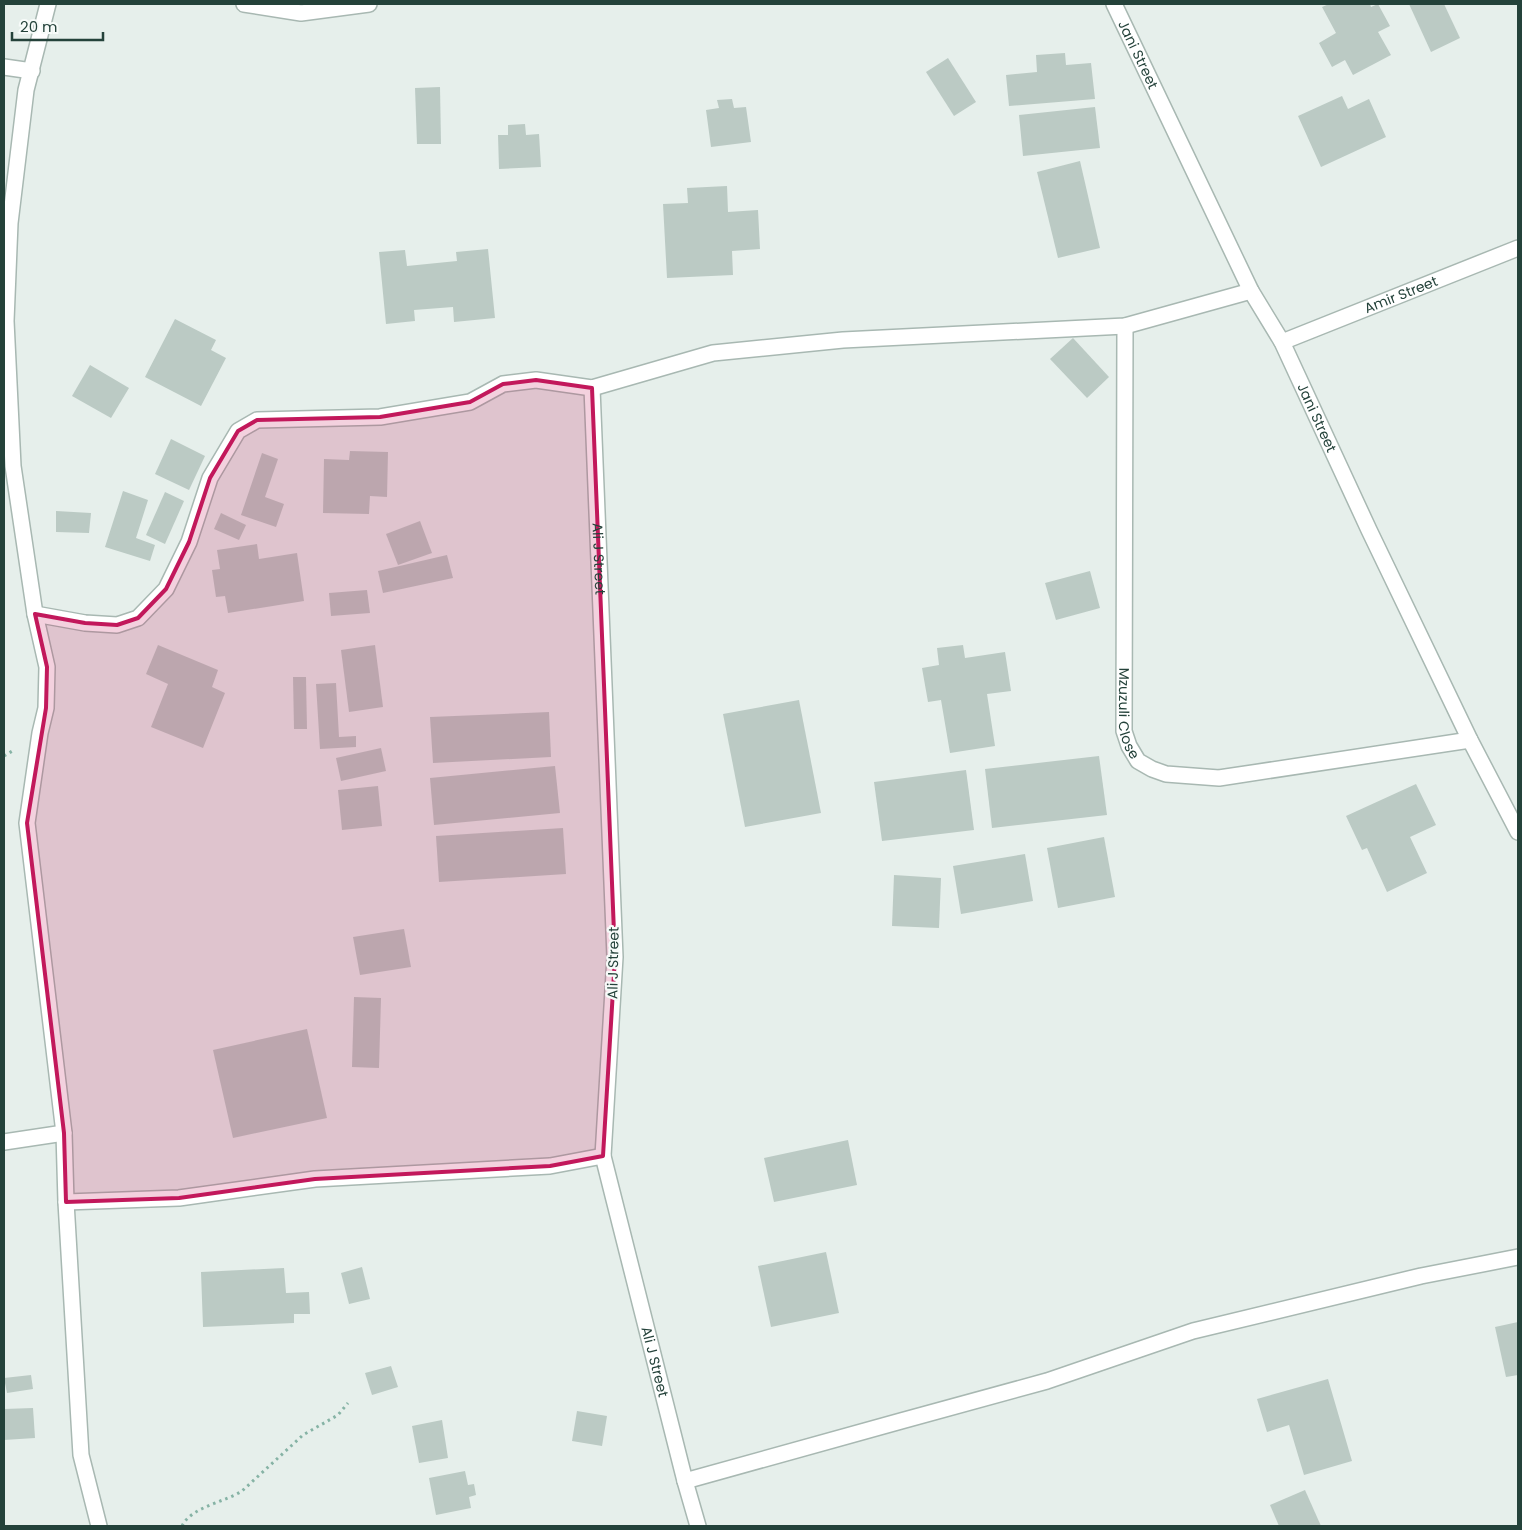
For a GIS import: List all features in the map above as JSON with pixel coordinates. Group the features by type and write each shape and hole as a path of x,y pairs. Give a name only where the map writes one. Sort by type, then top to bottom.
{"street":[{"path":"48,4 26,90 10,222 6,321 9,466 35,614 47,667 46,708 40,734 27,823 64,1133 66,1202 81,1455 99,1526"},
{"path":"244,4 300,13 369,4"},
{"name":"Jani Street","path":"1114,4 1251,291 1282,342 1369,530 1470,740 1518,832"},
{"path":"4,67 32,72"},
{"name":"Amir Street","path":"1282,342 1518,248"},
{"path":"35,614 85,624 117,625 138,618 166,589 189,542 210,478 233,439 238,431 257,420 380,417 470,402 503,384 536,380 592,388 713,354 843,340 1125,326 1251,291"},
{"name":"Mzuzuli Close","path":"1125,326 1124,731 1129,746 1138,761 1152,770 1166,774 1219,778 1470,740"},
{"name":"Ali J Street","path":"592,388 615,958 603,1156 698,1526"},
{"path":"4,1142 64,1133"},
{"path":"66,1202 179,1198 315,1179 550,1166 603,1156"},
{"path":"685,1481 1047,1381 1193,1331 1420,1276 1518,1257"}],"path":[{"path":"182,1526 194,1514 212,1504 233,1497 242,1491 303,1435 338,1415 348,1403"}],"highlighted area":[{"path":"536,380 592,388 615,957 603,1156 550,1166 315,1179 179,1198 66,1202 64,1133 27,823 46,708 47,667 35,614 85,623 117,625 138,618 166,589 189,542 210,478 238,431 257,420 380,417 470,402 503,384"}],"building":[{"path":"1329,4 1370,4 1371,7 1378,4 1390,26 1378,32 1391,55 1353,75 1345,60 1332,67 1319,43 1336,33 1322,7"},
{"path":"1409,4 1444,4 1460,38 1431,52"},
{"path":"1065,53 1066,65 1091,63 1095,99 1009,106 1006,75 1037,72 1036,55"},
{"path":"948,58 976,102 954,116 926,72"},
{"path":"440,87 441,144 417,144 415,88"},
{"path":"1342,96 1348,109 1369,99 1386,137 1321,167 1298,116"},
{"path":"732,99 734,108 746,107 751,142 711,147 706,110 719,108 717,100"},
{"path":"1095,107 1100,148 1023,156 1019,115"},
{"path":"525,124 526,135 539,134 541,167 499,169 498,135 508,135 508,125"},
{"path":"1080,161 1100,248 1058,258 1037,172"},
{"path":"727,186 728,212 758,210 760,249 732,251 733,275 667,278 663,204 688,203 687,188"},
{"path":"488,249 495,318 454,322 453,307 414,310 415,321 386,324 379,252 405,250 407,266 457,261 456,252"},
{"path":"175,319 216,340 211,350 226,358 201,406 145,377"},
{"path":"1073,338 1109,377 1087,398 1050,359"},
{"path":"90,365 129,388 111,418 72,396"},
{"path":"171,439 205,456 189,490 155,474"},
{"path":"350,451 388,452 387,497 370,496 369,514 323,513 324,459 349,460"},
{"path":"262,453 278,459 265,497 284,504 276,527 241,515"},
{"path":"123,491 148,500 136,538 155,545 150,561 105,547"},
{"path":"165,492 184,501 165,544 146,535"},
{"path":"56,511 91,513 89,533 56,532"},
{"path":"221,513 246,525 239,540 214,529"},
{"path":"420,521 432,553 398,565 386,534"},
{"path":"257,544 259,559 297,553 304,601 228,613 225,596 216,597 212,570 220,569 217,550"},
{"path":"447,555 453,578 383,593 378,571"},
{"path":"1090,571 1100,608 1056,620 1045,583"},
{"path":"367,590 370,613 331,616 329,593"},
{"path":"158,645 218,670 212,687 225,693 203,748 151,727 168,684 146,674"},
{"path":"375,645 383,707 349,712 341,650"},
{"path":"963,645 965,658 1005,652 1011,691 987,694 995,746 950,753 941,700 928,702 922,668 939,665 937,648"},
{"path":"293,677 306,677 307,729 294,729"},
{"path":"336,683 339,737 356,736 356,747 320,749 316,684"},
{"path":"799,700 821,813 745,827 723,714"},
{"path":"549,712 551,757 433,763 430,717"},
{"path":"381,748 386,771 341,781 336,758"},
{"path":"1099,756 1107,815 992,828 985,769"},
{"path":"555,766 560,813 434,825 430,778"},
{"path":"966,770 974,830 882,841 874,782"},
{"path":"1416,784 1436,825 1410,837 1427,873 1387,892 1367,848 1362,850 1346,816"},
{"path":"378,786 382,826 342,830 338,790"},
{"path":"563,828 566,874 439,882 436,836"},
{"path":"1104,837 1115,897 1058,908 1047,848"},
{"path":"1025,854 1033,901 961,914 953,866"},
{"path":"894,875 941,878 939,928 892,926"},
{"path":"404,929 411,967 360,975 353,937"},
{"path":"354,997 381,998 379,1068 352,1067"},
{"path":"307,1029 327,1118 233,1138 213,1050"},
{"path":"848,1140 857,1185 774,1202 764,1158"},
{"path":"826,1252 839,1313 771,1327 758,1266"},
{"path":"362,1267 370,1299 349,1304 341,1273"},
{"path":"284,1268 286,1293 309,1292 310,1314 294,1314 294,1323 203,1327 201,1272"},
{"path":"1518,1322 1518,1375 1506,1377 1495,1327"},
{"path":"391,1366 398,1387 372,1395 365,1373"},
{"path":"31,1375 33,1389 7,1393 4,1378"},
{"path":"1328,1379 1352,1461 1304,1475 1289,1425 1267,1432 1257,1399"},
{"path":"33,1408 35,1438 4,1440 4,1409"},
{"path":"577,1411 607,1416 602,1446 572,1441"},
{"path":"442,1420 448,1458 419,1463 412,1426"},
{"path":"465,1471 468,1485 474,1484 476,1495 469,1497 471,1508 436,1515 429,1478"},
{"path":"1305,1490 1321,1526 1279,1526 1270,1505"}]}
